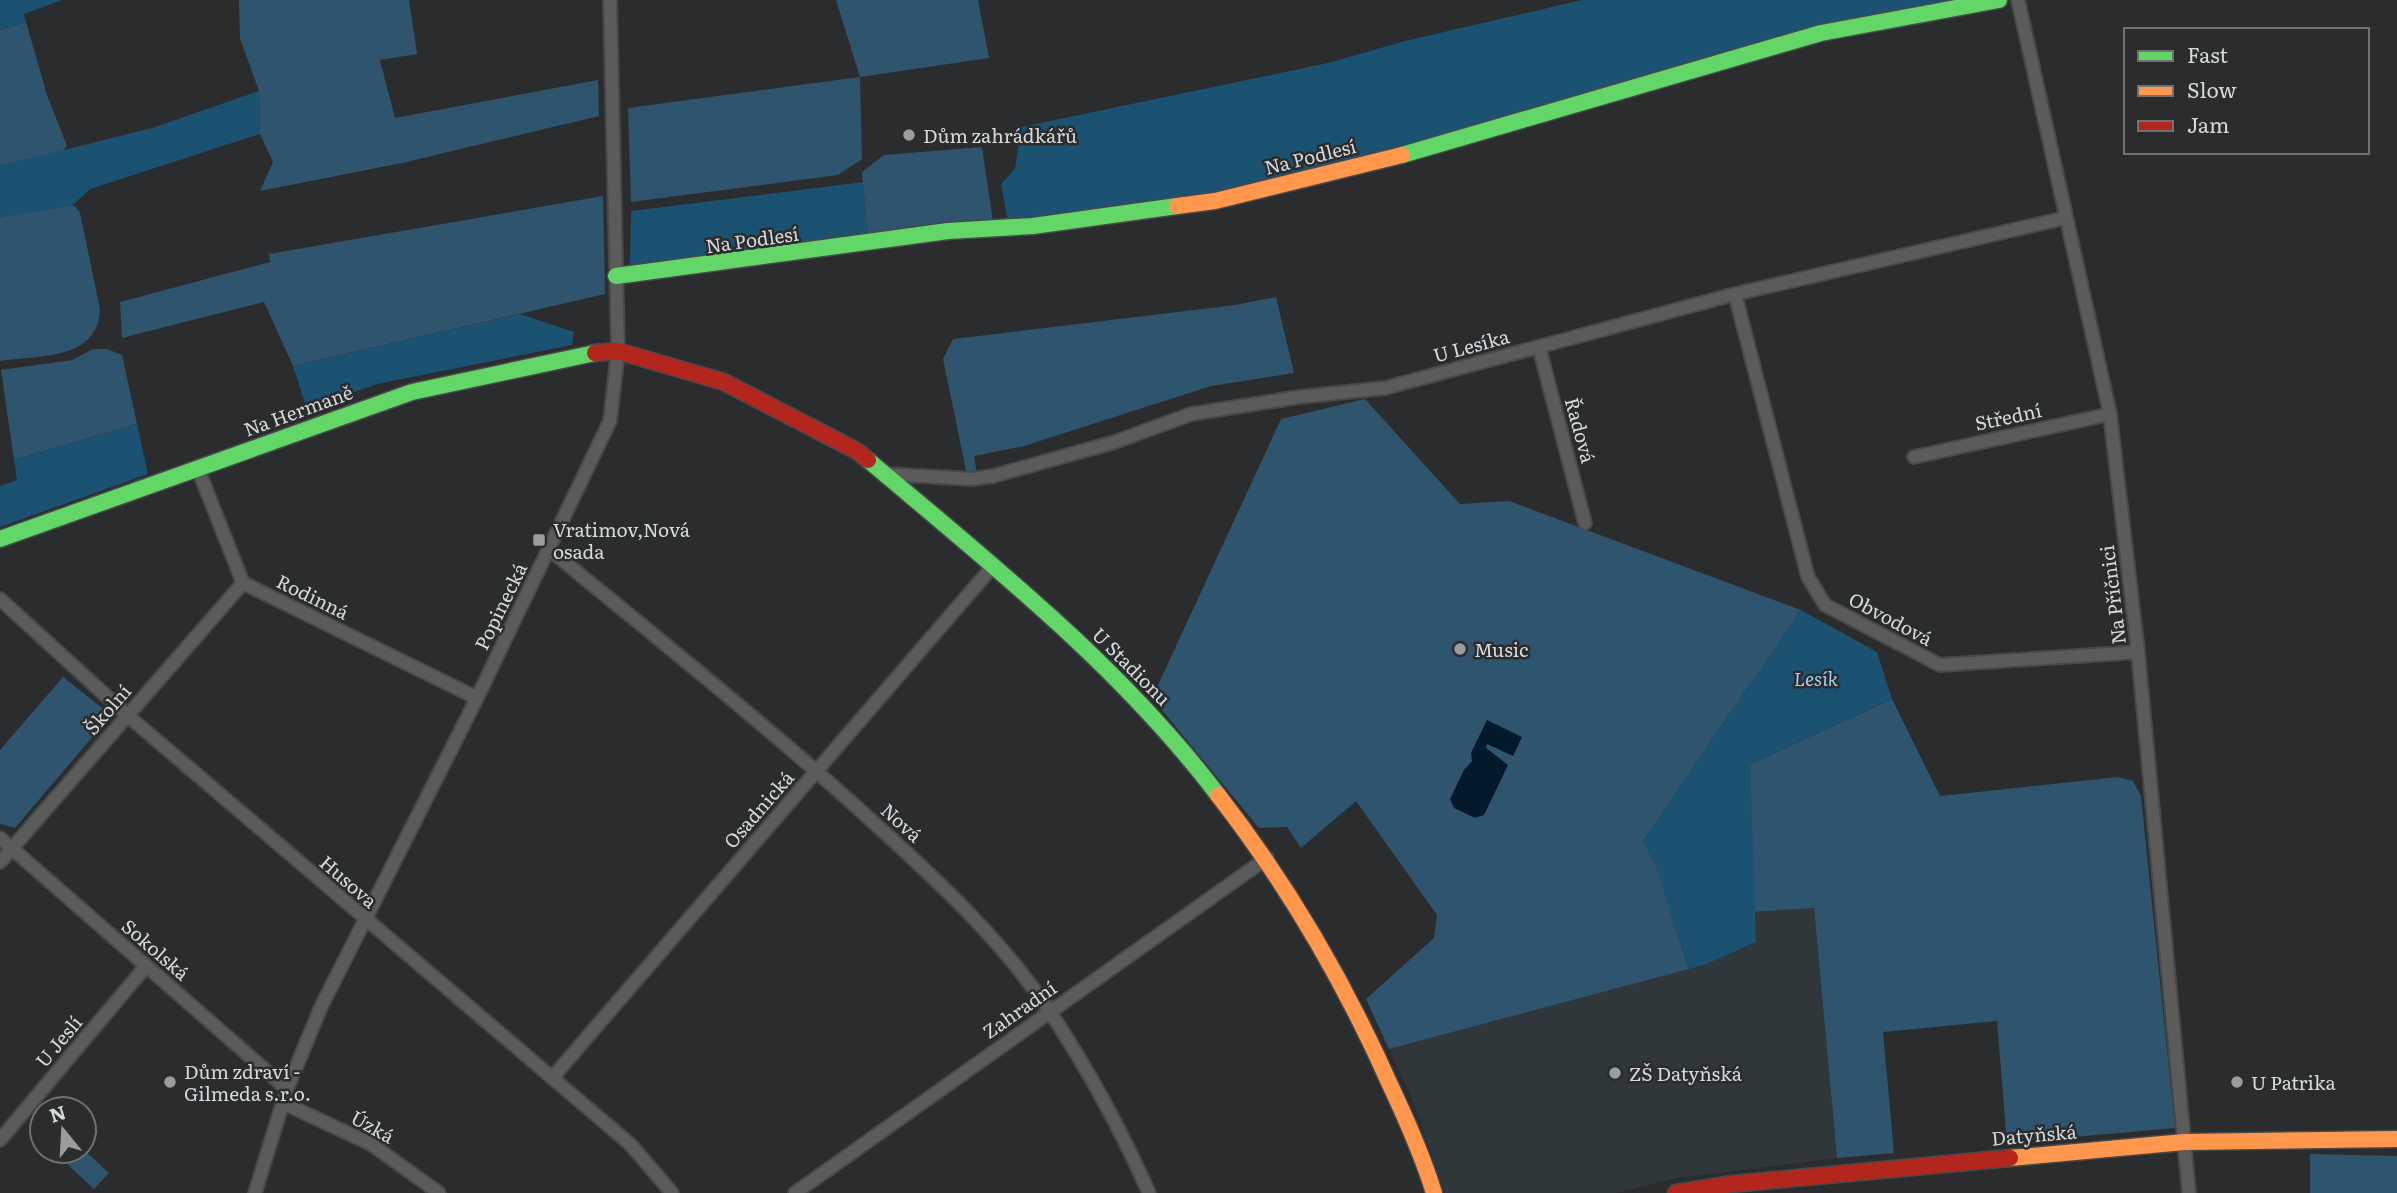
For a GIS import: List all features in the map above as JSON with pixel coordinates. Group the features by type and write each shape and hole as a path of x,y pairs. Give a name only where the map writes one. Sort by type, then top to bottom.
{"street":[{"name":"Popinecká","path":"255,1193 287,1089 321,1007 477,698 610,421 618,351 610,0"},
{"name":"Na Podlesí","path":"616,276 696,268 936,233 1004,225 1033,226 1215,201 1406,154 1821,33 2000,0"},
{"name":"Na Příčnici","path":"2018,0 2064,218 2110,414 2138,652 2189,1193"},
{"name":"U Lesíka","path":"884,474 973,479 993,476 1115,442 1191,414 1299,397 1385,388 1735,294 2064,218"},
{"name":"Obvodová","path":"1735,294 1808,577 1825,605 1940,665 2138,652"},
{"name":"Řadová","path":"1539,347 1586,523"},
{"name":"Na Hermaně","path":"0,539 412,392 578,355 618,351"},
{"name":"U Stadionu","path":"618,351 724,382 857,451 1079,643 1178,742 1267,858 1366,1029 1425,1162 1434,1193"},
{"name":"Střední","path":"1914,457 2110,414"},
{"path":"198,469 243,583"},
{"name":"Nová","path":"549,549 817,771 933,877 991,936 1050,1011 1121,1131 1149,1193"},
{"name":"Osadnická","path":"552,1078 993,566"},
{"name":"Rodinná","path":"243,583 477,698"},
{"name":"Školní","path":"0,862 243,583"},
{"name":"Husova","path":"0,599 127,715 631,1145 671,1193"},
{"name":"Sokolská","path":"0,838 287,1089"},
{"name":"Zahradní","path":"795,1193 1267,858"},
{"name":"U Jeslí","path":"0,1140 146,965"},
{"name":"Úzká","path":"283,1103 372,1144 439,1193"},
{"name":"Datyňská","path":"1675,1193 1732,1184 2184,1142 2397,1139"}],"shaded area":[{"path":"239,0 409,0 417,54 380,60 395,118 598,80 599,116 402,163 260,191 273,162 260,134 259,91 240,38"},
{"path":"836,0 978,0 989,58 860,77"},
{"path":"26,22 47,95 67,146 63,151 0,166 0,30"},
{"path":"860,77 862,159 838,175 631,202 628,108"},
{"path":"982,147 993,222 868,240 862,172 884,155"},
{"path":"603,196 605,294 293,366 264,302 122,338 120,302 270,262 269,254"},
{"path":"60,206 75,206 80,213 100,309 97,326 89,338 78,347 48,356 0,361 0,217"},
{"path":"1276,297 1294,373 1211,386 1024,446 974,456 977,474 967,475 943,359 953,339 1235,305"},
{"path":"93,349 107,349 122,355 137,424 14,460 1,370 72,360"},
{"path":"1365,399 1460,504 1509,501 1801,610 1643,841 1656,865 1689,969 1389,1049 1366,999 1434,938 1437,915 1356,801 1301,848 1287,827 1259,828 1152,698 1281,419"},
{"path":"63,677 111,715 15,828 0,824 0,750"},
{"path":"1892,699 1940,796 2118,777 2133,781 2141,796 2175,1128 2007,1143 1997,1021 1883,1032 1894,1153 1837,1158 1814,908 1753,912 1750,764"},
{"path":"1487,720 1522,737 1513,756 1487,744 1486,748 1508,765 1484,815 1475,818 1454,808 1450,799 1464,770 1472,761 1471,753"},
{"name":"ZŠ Datyňská","path":"1814,908 1837,1158 1677,1178 1615,1193 1445,1193 1411,1096 1389,1049 1707,964 1756,942 1753,912"},
{"path":"2310,1154 2397,1156 2397,1193 2310,1193"},
{"path":"98,1163 109,1173 94,1189 68,1165 98,1165"}],"green space":[{"path":"0,0 62,0 24,14 26,22 0,30"},
{"path":"1582,0 1963,0 1458,133 1222,191 1008,222 1001,184 1015,169 1021,127 1328,63 1405,41"},
{"path":"259,91 260,134 90,189 72,206 0,217 0,166 152,128"},
{"path":"863,182 868,240 630,266 631,211"},
{"path":"520,314 574,332 572,345 377,384 307,409 293,366"},
{"path":"137,424 148,474 0,527 0,486 17,480 14,460"},
{"name":"Lesík","path":"1801,610 1877,652 1892,699 1750,764 1756,942 1689,969 1656,865 1643,841"}],"traffic: fast":[{"path":"1402,155 1821,33 1999,0"},
{"path":"616,276 948,231 1033,226 1177,206"},
{"path":"0,539 412,392 595,353"},
{"path":"868,460 1007,578 1097,660 1180,748 1218,795"}],"traffic: slow":[{"path":"1177,206 1215,201 1402,155"},
{"path":"1218,795 1292,900 1335,974 1404,1115 1434,1193"},
{"path":"2010,1158 2184,1142 2397,1139"}],"traffic: jam":[{"path":"595,353 618,351 724,382 857,451 868,460"},
{"path":"1676,1193 1732,1184 2010,1158"}],"place":[{"name":"Dům zahrádkářů","path":"909,135"},
{"name":"Vratimov,Nová osada","path":"539,540"},
{"name":"Music","path":"1460,649"},
{"name":"ZŠ Datyňská","path":"1615,1073"},
{"name":"Dům zdraví - Gilmeda s.r.o.","path":"170,1082"},
{"name":"U Patrika","path":"2237,1082"}]}
